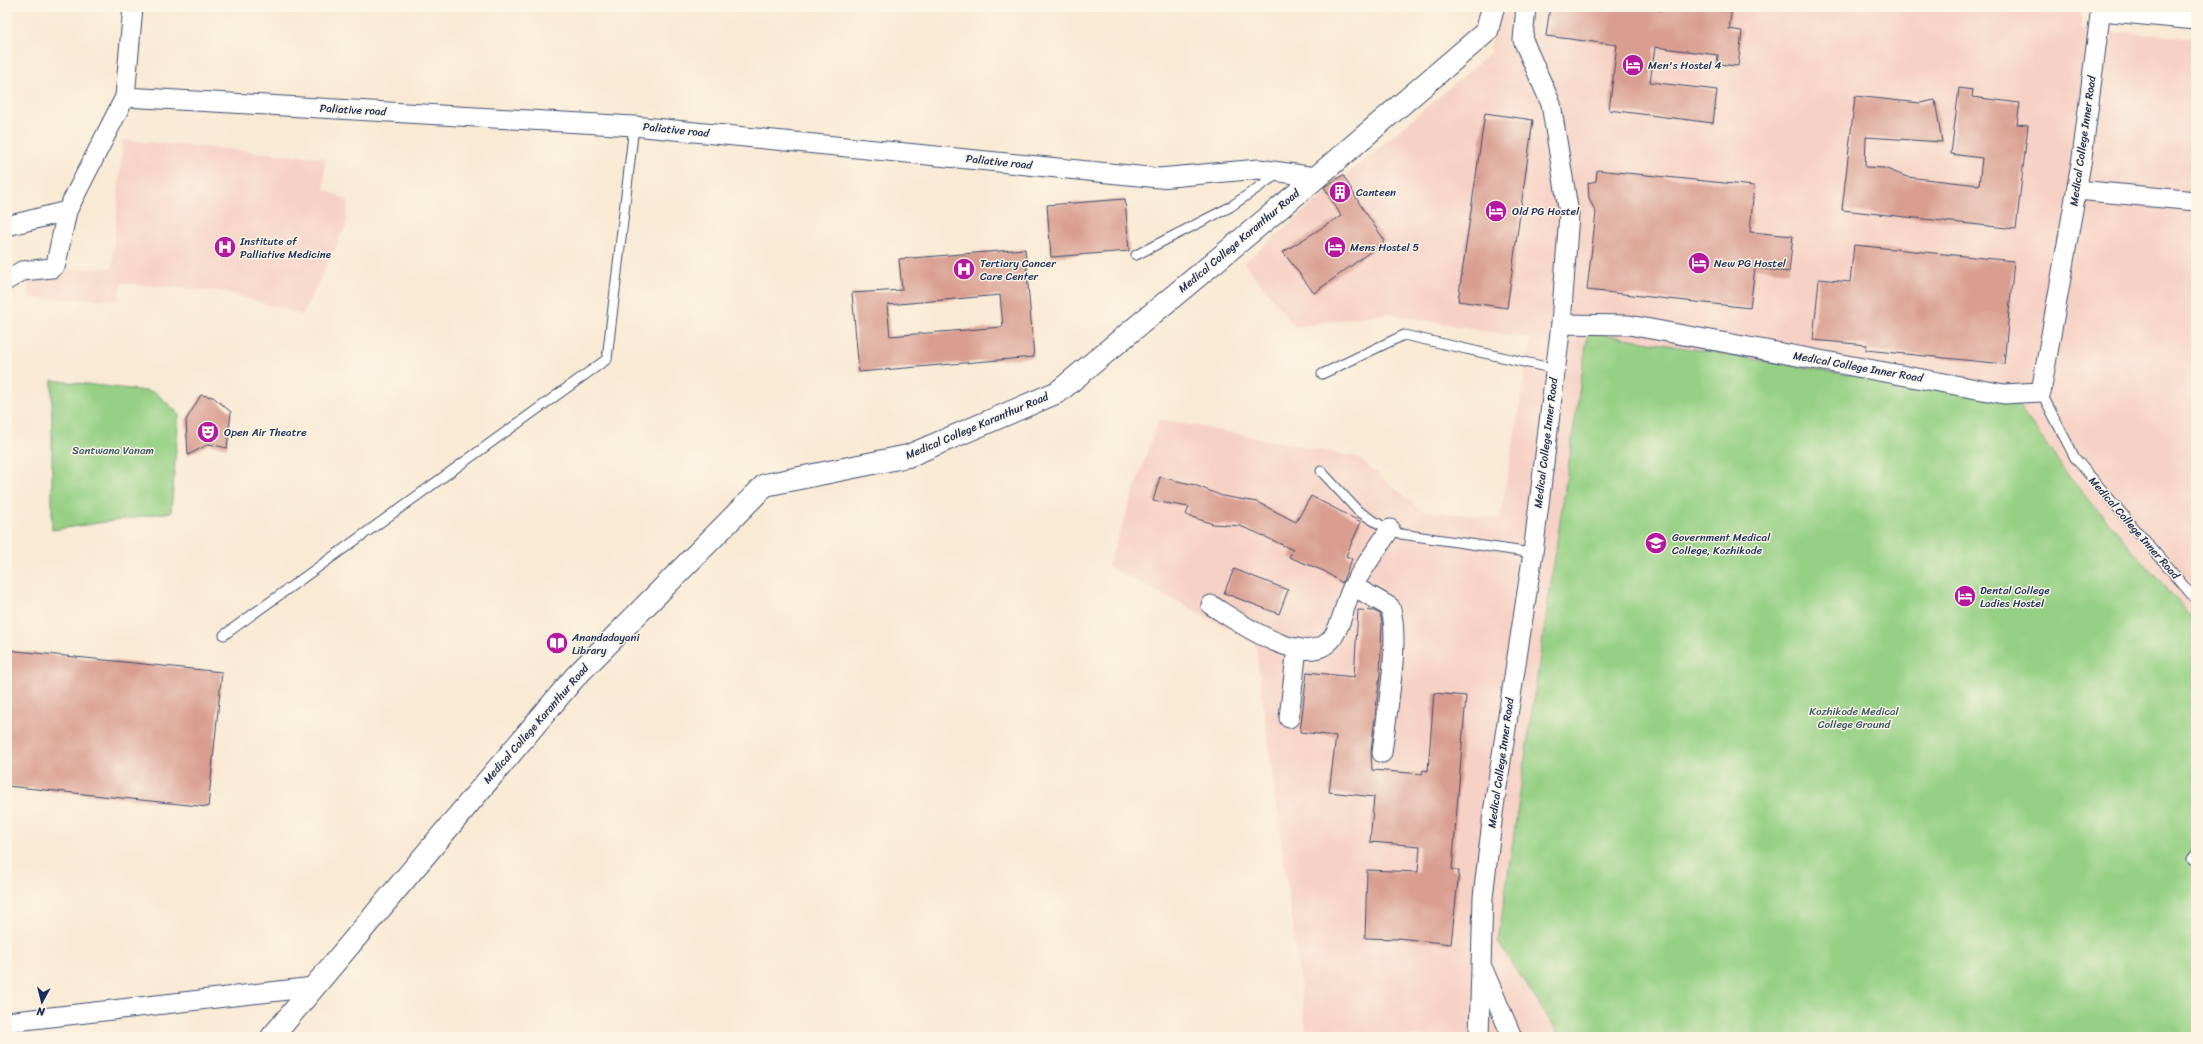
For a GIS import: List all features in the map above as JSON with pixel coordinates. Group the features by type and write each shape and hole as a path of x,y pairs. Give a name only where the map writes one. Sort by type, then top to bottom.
{"main road":[{"name":"Medical College Karanthur Road","path":"272,1037 575,677 764,485 908,456 1058,392 1316,177 1487,31 1493,7"}],"street":[{"path":"7,280 22,272 52,268 56,264 67,211 125,97 133,7"},
{"path":"1526,7 1523,40 1551,104 1569,214 1562,324"},
{"path":"2101,9 2196,20"},
{"name":"Medical College Inner Road","path":"1512,1037 1480,962 1483,897 1492,821 1533,553 1555,369 1562,324 1629,325 2004,394 2041,392 2077,190 2101,9"},
{"name":"Paliative road","path":"125,97 634,126 1159,178 1259,169 1316,177"},
{"path":"2077,190 2196,200"},
{"path":"7,226 67,211"},
{"path":"1211,605 1261,636 1306,650 1324,646 1334,636 1353,586 1390,529"},
{"path":"1353,586 1390,607 1394,619 1391,676 1382,753"},
{"path":"1289,718 1297,648"},
{"path":"1479,1037 1480,962"},
{"path":"7,1022 314,987"}],"lane":[{"path":"224,635 607,359 634,126"},
{"path":"1136,255 1230,207 1280,172"},
{"path":"1322,374 1404,335 1555,369"},
{"name":"Medical College Inner Road","path":"2041,392 2075,458 2196,600"},
{"path":"1321,472 1358,511 1401,534 1533,553"}],"shaded area":[{"name":"Government Medical College, Kozhikode","path":"1496,7 2081,7 2081,29 2196,38 2196,1037 1307,1037 1255,642 1108,566 1159,419 1357,457 1421,510 1500,519 1531,339 1386,313 1295,327 1244,263 1490,53"},
{"name":"Institute of Palliative Medicine","path":"123,140 325,158 324,189 348,200 346,226 302,315 227,292 121,283 119,300 30,298 26,272 112,268"}],"green space":[{"name":"Kozhikode Medical College Ground","path":"1588,332 2016,402 2070,478 2196,622 2196,1037 1561,1037 1498,942"},
{"name":"Santwana Vanam","path":"52,380 155,392 179,414 171,512 52,530"}],"building":[{"name":"Men's Hostel 4","path":"1550,7 1635,7 1668,11 1668,7 1732,7 1729,29 1742,31 1738,66 1717,64 1718,55 1655,47 1650,82 1717,90 1713,123 1609,110 1617,45 1546,36"},
{"path":"1959,88 1973,90 1972,97 2020,103 2017,124 2028,125 2016,229 1842,210 1855,96 1920,103 1935,100 1942,142 1866,137 1865,167 1884,168 1907,177 1979,185 1982,158 1951,154"},
{"name":"Old PG Hostel","path":"1485,113 1533,120 1507,308 1458,301"},
{"path":"1597,170 1754,186 1750,232 1793,236 1789,272 1755,268 1750,308 1587,290 1596,213 1589,198 1588,183 1596,181"},
{"name":"Mens Hostel 5","path":"1343,175 1361,206 1385,241 1314,293 1283,252 1341,216 1324,187"},
{"path":"1125,199 1129,251 1051,257 1047,205"},
{"path":"1854,245 2014,261 2004,364 1866,350 1867,345 1813,340 1819,279 1850,282"},
{"path":"1025,249 1034,357 859,372 852,293 902,290 899,259","holes":["1000,295 1003,327 890,336 887,305"]},
{"name":"Open Air Theatre","path":"201,395 213,397 231,412 227,448 209,444 188,455 186,420"},
{"path":"1160,477 1195,485 1222,496 1257,502 1296,522 1311,496 1361,522 1346,556 1352,559 1342,583 1324,571 1289,557 1293,550 1255,532 1240,526 1213,524 1186,515 1189,507 1153,501"},
{"path":"1234,569 1288,590 1279,614 1224,593"},
{"path":"1358,610 1374,611 1380,614 1382,622 1380,674 1371,752 1372,770 1422,774 1423,770 1428,771 1434,693 1466,696 1452,870 1459,871 1451,944 1398,938 1365,938 1367,870 1418,872 1420,846 1370,842 1374,797 1329,792 1336,736 1300,732 1307,672 1354,677"},
{"path":"7,650 222,672 208,807 7,786"}],"place":[{"name":"Men's Hostel 4","path":"1633,65"},
{"name":"Canteen","path":"1340,192"},
{"name":"Old PG Hostel","path":"1496,211"},
{"name":"Institute of Palliative Medicine","path":"225,247"},
{"name":"Mens Hostel 5","path":"1335,247"},
{"name":"New PG Hostel","path":"1699,263"},
{"name":"Tertiary Cancer Care Center","path":"964,269"},
{"name":"Open Air Theatre","path":"208,432"},
{"name":"Government Medical College, Kozhikode","path":"1656,543"},
{"name":"Dental College Ladies Hostel","path":"1965,596"},
{"name":"Anandadayani Library","path":"557,643"}]}
